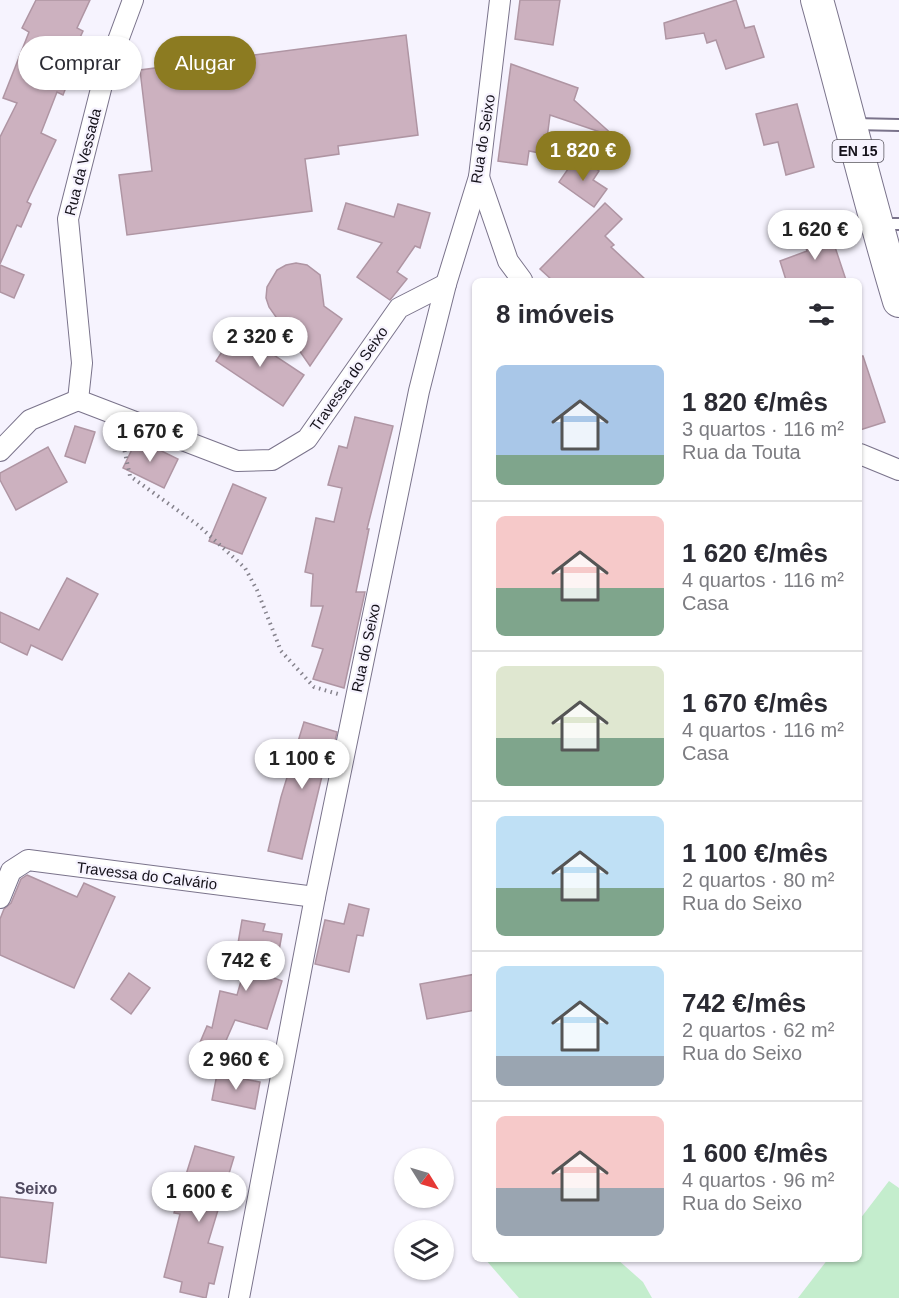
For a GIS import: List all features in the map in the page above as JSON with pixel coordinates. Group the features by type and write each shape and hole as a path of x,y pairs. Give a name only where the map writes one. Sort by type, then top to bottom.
{"main road":[{"name":"EN 15","path":"817,0 852,124 887,224 899,302"}],"street":[{"name":"Rua da Vessada","path":"78,400 82,363 68,219 103,81 133,0"},
{"name":"Rua do Seixo","path":"239,1298 315,897 419,392 446,284 479,177 500,0"},
{"path":"479,177 508,261 521,278"},
{"name":"Travessa do Seixo","path":"78,400 237,461 272,460 307,439 399,308 446,284"},
{"path":"0,451 30,420 78,400"},
{"path":"862,455 899,470"},
{"name":"Travessa do Calvário","path":"0,898 11,871 28,860 315,897"}],"lane":[{"path":"852,124 899,125"}],"path":[{"path":"117,415 130,476 198,525 246,568 281,651 314,687 356,699"}],"green space":[{"path":"889,1181 899,1188 899,1298 798,1298 826,1262 862,1262 862,1216"},
{"path":"488,1262 620,1262 643,1282 652,1298 519,1298"}],"building":[{"path":"36,0 90,0 77,28 83,31 81,36 27,36 29,32 22,28"},
{"path":"520,0 560,0 553,45 515,39"},
{"path":"736,0 745,28 754,26 764,57 726,69 716,40 707,43 704,33 666,39 664,23"},
{"path":"406,35 418,135 338,146 339,154 305,159 312,211 127,235 119,175 152,171 142,70 154,68 154,90 256,90 256,55"},
{"path":"18,60 18,90 65,90 63,95 57,92 41,133 56,140 27,202 31,204 21,227 17,225 0,264 0,137 17,103 3,98"},
{"path":"511,64 578,88 574,100 615,137 550,115 545,154 529,151 527,165 498,161"},
{"path":"797,104 814,167 786,175 778,142 764,145 756,114"},
{"path":"577,156 599,171 593,180 607,189 594,207 559,182"},
{"path":"346,203 394,217 398,204 430,213 420,248 415,246 397,272 407,279 390,300 357,277 382,243 338,229"},
{"path":"605,203 622,219 605,236 614,245 611,247 644,278 550,278 540,269"},
{"path":"829,229 845,278 785,278 780,261 807,251 803,238"},
{"path":"296,263 307,265 320,275 324,306 342,319 310,366 269,307 266,298 267,287 277,270"},
{"path":"0,265 24,275 14,298 0,292"},
{"path":"236,330 304,375 283,406 216,361"},
{"path":"862,356 863,356 885,422 862,429"},
{"path":"355,417 393,426 367,529 369,529 356,592 365,592 344,688 313,679 323,649 312,646 323,606 311,606 313,574 305,572 316,518 334,522 342,488 328,485 339,446 347,448"},
{"path":"75,426 95,432 85,463 65,456"},
{"path":"137,439 178,459 164,488 123,468"},
{"path":"48,447 67,482 16,510 0,480 0,473"},
{"path":"233,484 266,498 242,554 209,541"},
{"path":"67,578 98,594 62,660 31,645 27,655 0,642 0,612 39,630"},
{"path":"304,722 337,732 328,773 323,772 302,859 268,851 281,797"},
{"path":"27,875 77,897 84,883 115,897 74,988 0,955 0,919 4,909 11,903 21,879"},
{"path":"349,904 369,909 363,936 357,935 349,972 315,964 325,920 344,924"},
{"path":"242,920 265,924 263,931 282,934 274,978 282,981 267,1029 235,1020 210,1077 202,1075 206,1057 196,1052 207,1026 212,1028 220,991 237,995 248,957 236,955"},
{"path":"129,973 150,988 131,1014 111,999"},
{"path":"472,975 472,1011 427,1019 420,984"},
{"path":"217,1074 260,1082 255,1109 212,1100"},
{"path":"195,1146 234,1157 208,1243 223,1247 214,1284 209,1283 206,1298 180,1292 182,1282 164,1277 180,1214 174,1213"},
{"path":"0,1197 53,1203 46,1263 0,1257"}],"district":[{"name":"Seixo","path":"36,1188"}]}
